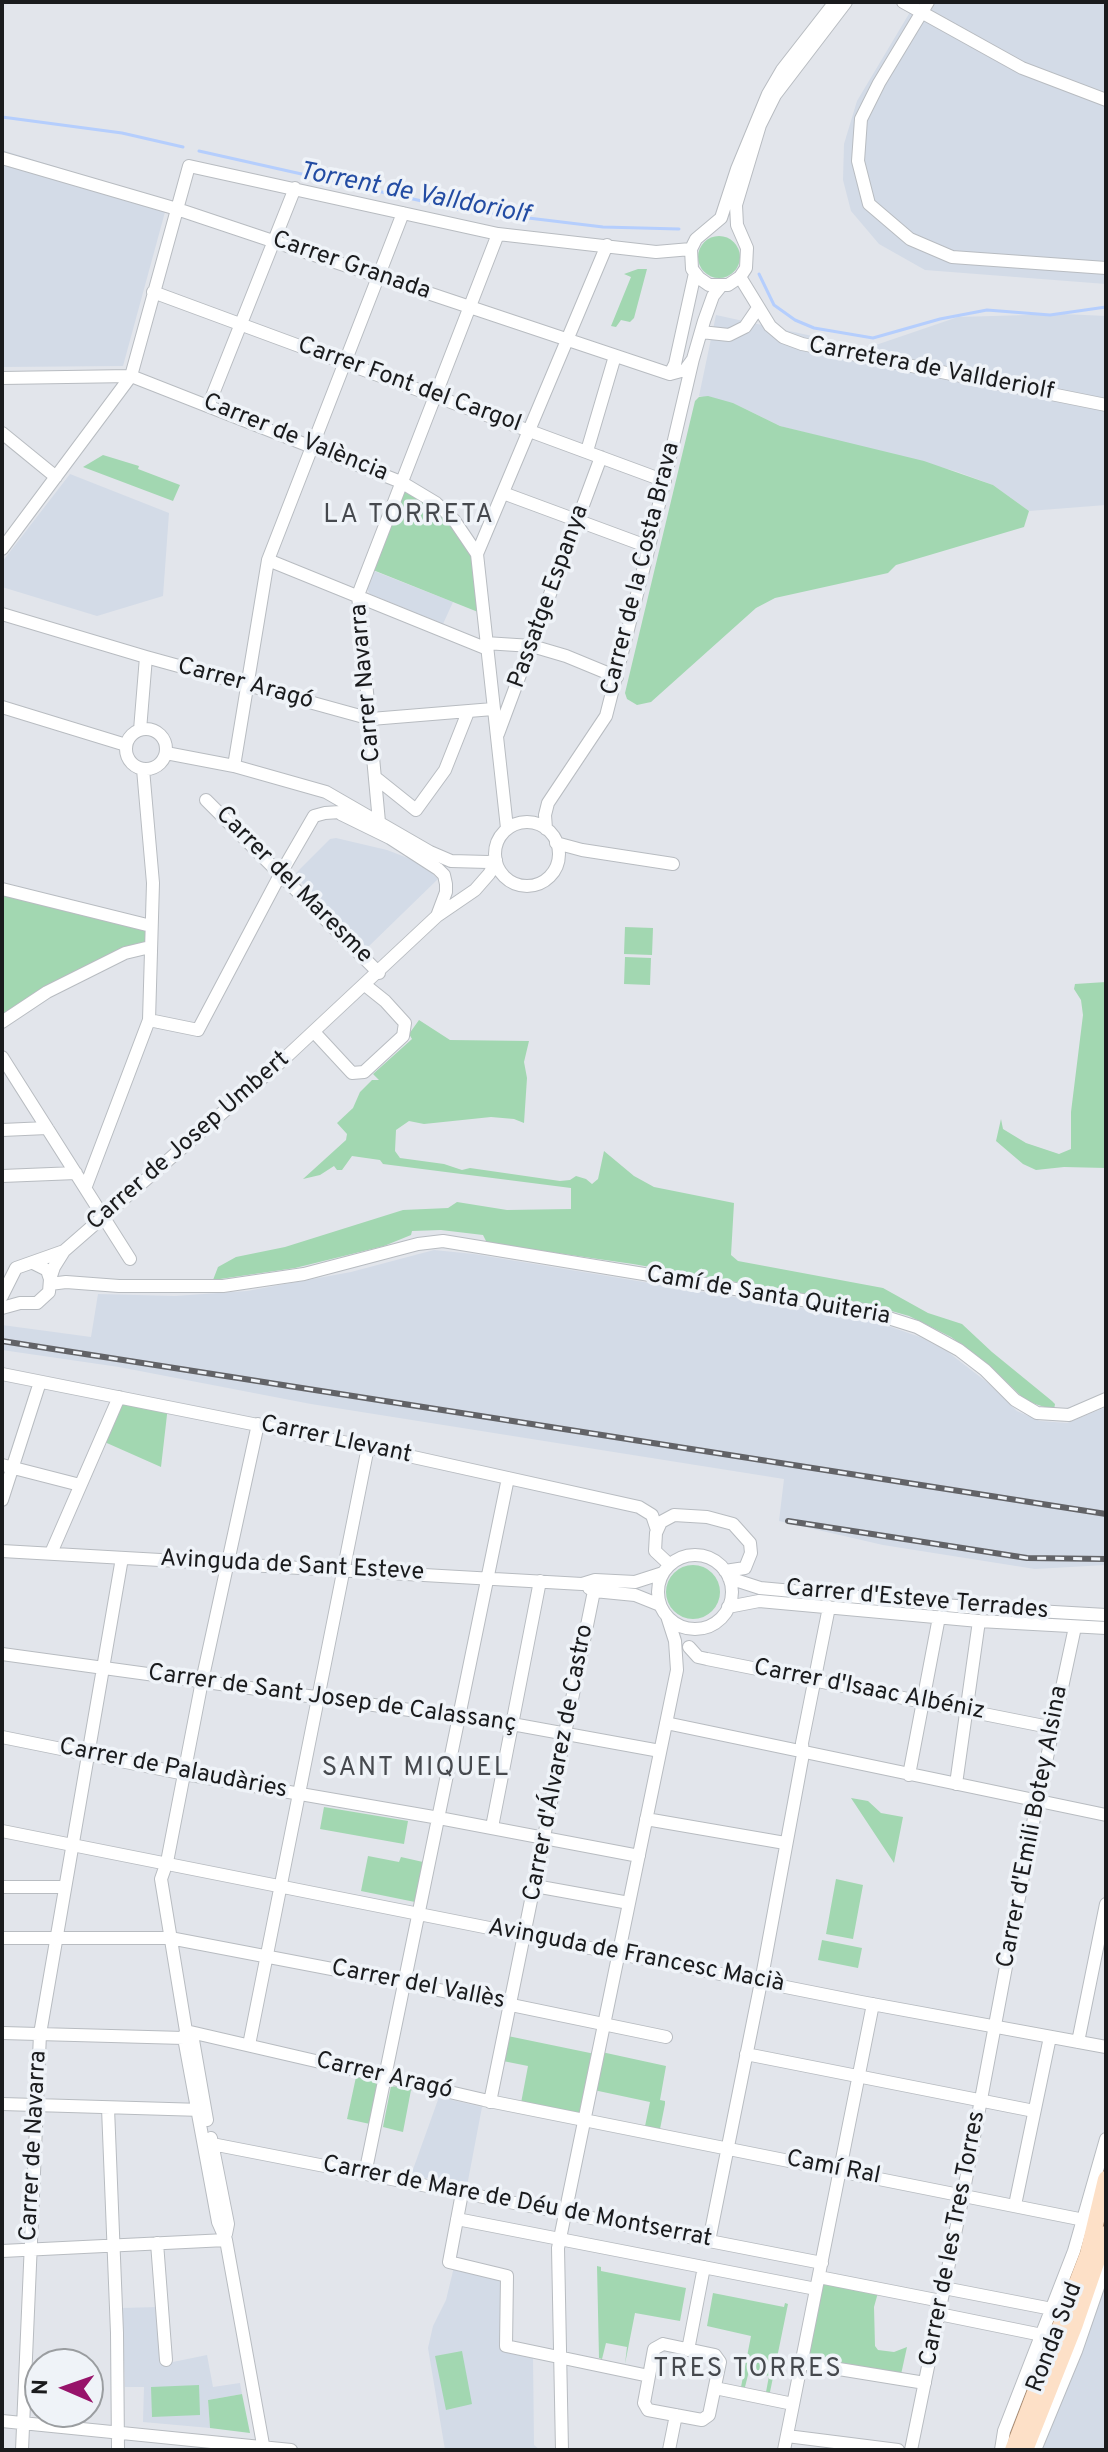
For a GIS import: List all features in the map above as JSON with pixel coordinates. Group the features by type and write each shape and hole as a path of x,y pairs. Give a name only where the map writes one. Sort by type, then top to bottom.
{"main road":[{"name":"Ronda Sud","path":"1013,2450 1088,2254 1106,2179"},
{"name":"Ronda Sud","path":"1025,2450 1075,2324 1106,2234"}],"street":[{"path":"835,2 782,70 762,103 721,218 696,239 691,249 690,258 697,276 709,285 728,285 740,277 746,268 748,256 737,225 736,205 760,125 775,95 846,2"},
{"path":"903,2 925,8 1022,68 1106,100"},
{"path":"925,8 861,119 858,161 869,204 910,239 952,257 1106,268"},
{"name":"Carrer Granada","path":"2,158 177,209 670,374"},
{"path":"4,542 131,376 189,166 498,234 656,252 691,249"},
{"path":"209,404 295,188"},
{"path":"234,766 268,560 403,213"},
{"path":"711,228 731,230 742,238"},
{"name":"Carrer Navarra","path":"379,822 358,595 498,234"},
{"path":"477,554 607,245"},
{"path":"670,374 697,276"},
{"name":"Carrer de la Costa Brava","path":"697,276 705,297 702,326"},
{"name":"Carretera de Vallderiolf","path":"740,277 770,326 783,337 802,344 1106,405"},
{"name":"Carrer de la Costa Brava","path":"524,822 548,803 606,716 693,359 713,296 721,286"},
{"name":"Carrer Font del Cargol","path":"153,292 665,481"},
{"path":"702,326 729,335 745,327 758,308"},
{"path":"587,451 615,356"},
{"path":"670,374 685,370 693,359"},
{"name":"Carrer de València","path":"2,378 131,376 209,404 401,482 436,503 454,520 477,554 507,828"},
{"path":"2,433 56,477"},
{"name":"Passatge Espanya","path":"497,737 601,457"},
{"path":"503,493 649,547"},
{"path":"268,560 485,646 532,646 617,677"},
{"name":"Carrer Aragó","path":"2,614 371,719 493,709"},
{"path":"140,730 146,657"},
{"path":"2,707 126,745"},
{"path":"376,778 416,810 445,770 468,712"},
{"path":"140,730 157,732 166,744 166,753 159,765 143,769 130,762 126,745 129,738 140,730"},
{"path":"166,753 234,766 326,792 355,811 451,861 496,861"},
{"path":"86,1186 149,1020 153,883 143,769"},
{"name":"Carrer del Maresme","path":"206,800 379,973"},
{"name":"Carrer de la Costa Brava","path":"546,829 548,803"},
{"path":"149,1020 198,1030 314,816 355,811"},
{"name":"Carrer de Josep Umbert","path":"341,814 390,838 444,875 446,884 437,916"},
{"path":"475,890 496,861 498,840 507,828 524,822 546,829 556,843 558,861"},
{"path":"556,843 673,864"},
{"path":"475,890 496,882 510,881 528,886 539,884 554,871 565,854 582,850"},
{"path":"496,861 510,881"},
{"path":"2,889 151,926"},
{"name":"Carrer de Josep Umbert","path":"64,1251 314,1032 437,916 475,890"},
{"path":"2,1022 47,992 125,953 150,947"},
{"path":"314,1032 352,1073 364,1072 403,1036 405,1023 365,985"},
{"path":"2,1057 130,1259"},
{"path":"2,1130 47,1128"},
{"path":"2,1176 76,1173"},
{"name":"Camí de Santa Quiteria","path":"50,1281 119,1286 223,1286 304,1274 418,1244 443,1241 863,1310 917,1327 959,1350 1015,1400 1037,1413 1069,1415 1106,1399"},
{"path":"20,1303 11,1296 6,1283 22,1265 64,1251"},
{"path":"2,1308 20,1303 37,1303 49,1292 54,1267 64,1251"},
{"path":"33,1263 47,1270 50,1281"},
{"name":"Carrer Llevant","path":"2,1374 258,1424 639,1507 652,1515 657,1530 655,1551 666,1569"},
{"path":"2,1500 7,1466 40,1382"},
{"path":"51,1553 119,1397"},
{"path":"258,1424 161,1879 185,2034 193,2040 218,2222 226,2240 264,2448"},
{"path":"249,2045 368,1447"},
{"path":"7,1466 80,1485"},
{"path":"365,2174 508,1478"},
{"path":"657,1530 665,1518 674,1515 714,1518 733,1524 745,1535 751,1553 745,1568 727,1575"},
{"name":"Avinguda de Sant Esteve","path":"2,1551 582,1584 595,1580 635,1582 666,1569"},
{"path":"562,2450 559,2239 677,1670 675,1641 664,1611 659,1584 666,1569 683,1557 699,1555 718,1563 727,1575 731,1588 728,1607 689,1647 677,1670"},
{"name":"Carrer de Navarra","path":"22,2450 40,2034 122,1558"},
{"name":"Carrer d'Esteve Terrades","path":"727,1575 760,1588 967,1607 1106,1615"},
{"path":"492,1827 540,1581"},
{"name":"Avinguda de Sant Esteve","path":"582,1584 594,1591 635,1595 664,1611"},
{"name":"Carrer d'Álvarez de Castro","path":"490,2102 594,1591"},
{"name":"Carrer d'Esteve Terrades","path":"728,1607 759,1601 979,1621 1106,1628"},
{"path":"709,2241 761,1982 829,1607"},
{"path":"664,1611 685,1628 707,1627"},
{"path":"909,1775 939,1617"},
{"path":"956,1784 979,1621"},
{"name":"Carrer d'Emili Botey Alsina","path":"994,2027 1037,1801 1075,1627"},
{"name":"Carrer d'Isaac Albéniz","path":"689,1647 698,1657 1054,1728"},
{"name":"Carrer de Sant Josep de Calassanç","path":"2,1654 459,1716 660,1751"},
{"path":"666,1723 1106,1815"},
{"name":"Carrer de Palaudàries","path":"2,1737 185,1774 492,1827 639,1856"},
{"path":"646,1819 785,1843"},
{"name":"Avinguda de Francesc Macià","path":"2,1831 617,1954 1106,2047"},
{"path":"535,1886 629,1903"},
{"path":"2,1887 64,1887"},
{"path":"1078,2042 1106,1904"},
{"name":"Carrer del Vallès","path":"2,1938 170,1938 666,2037"},
{"path":"784,2450 873,2004"},
{"name":"Carrer de les Tres Torres","path":"911,2450 994,2027"},
{"name":"Carrer Aragó","path":"2,2033 185,2034 249,2045 490,2102 583,2118"},
{"path":"1015,2205 1050,2037"},
{"path":"746,2054 1034,2111"},
{"path":"2,2104 201,2110"},
{"path":"108,2108 118,2450"},
{"path":"201,2110 212,2144 228,2224 226,2240"},
{"name":"Camí Ral","path":"583,2118 1084,2220"},
{"path":"1001,2450 1004,2431 1084,2220 1106,2139"},
{"name":"Carrer de Mare de Déu de Montserrat","path":"212,2144 822,2263"},
{"path":"462,2193 449,2262 507,2276 506,2346 649,2376"},
{"path":"457,2219 704,2267 942,2301 1052,2309"},
{"path":"2,2251 226,2240"},
{"path":"157,2243 166,2360"},
{"path":"1035,2450 1076,2351 1106,2264"},
{"path":"688,2350 704,2267"},
{"path":"942,2301 1042,2335"},
{"path":"663,2344 688,2350 715,2355 720,2362 709,2415 702,2420 648,2410 644,2403 654,2349 663,2344"},
{"path":"802,2363 925,2383"},
{"path":"715,2388 793,2404"},
{"path":"669,2450 676,2415"},
{"path":"2,2421 291,2450"},
{"path":"787,2436 898,2450"}],"shaded area":[{"path":"916,2 1106,2 1106,284 925,270 879,244 851,211 843,180 844,144 857,101"},
{"path":"2,150 168,201 123,366 2,367"},
{"path":"716,315 867,348 958,317 1106,316 1106,505 1029,511 993,485 955,471 780,426 733,403 699,396"},
{"path":"70,474 169,513 163,596 97,616 2,587 2,562"},
{"path":"374,571 453,602 443,624 370,594 367,589"},
{"path":"330,839 387,850 421,863 438,879 367,948 294,875"},
{"path":"434,1250 868,1319 920,1337 948,1352 988,1383 1017,1411 1040,1421 1067,1423 1106,1407 1106,1565 1035,1569 883,1545 779,1521 784,1479 311,1404 119,1367 2,1350 2,1325 91,1337 98,1294 175,1296 247,1291 351,1272"},
{"path":"439,2097 482,2107 467,2186 411,2175"},
{"path":"1103,2224 1106,2225 1106,2450 1022,2450"},
{"path":"454,2267 503,2277 504,2349 533,2356 534,2445 540,2450 445,2450 428,2348 433,2326 446,2300"},
{"path":"158,2307 163,2364 207,2355 213,2387 240,2383 242,2394 208,2400 210,2428 143,2422 144,2387 125,2387 122,2308"}],"green space":[{"path":"719,236 734,242 740,257 734,272 719,278 704,272 698,257 704,242"},
{"path":"647,269 634,318 630,322 621,320 616,327 611,326 631,277 624,274"},
{"path":"708,396 733,403 780,426 924,461 993,485 1029,511 1024,527 896,565 888,573 775,598 756,608 651,702 637,705 627,699 625,693 695,401"},
{"path":"103,455 139,466 138,469 180,485 173,501 83,467"},
{"path":"401,482 420,492 477,554 483,614 368,568"},
{"path":"2,889 151,926 150,947 125,953 2,1022"},
{"path":"625,927 653,928 652,955 624,954"},
{"path":"625,957 651,958 650,985 624,984"},
{"path":"1106,982 1106,1168 1036,1170 1023,1164 996,1141 1001,1119 1003,1129 1026,1143 1059,1154 1071,1149 1071,1112 1083,1015 1075,984"},
{"path":"419,1020 450,1040 529,1041 524,1062 527,1078 524,1123 491,1117 424,1124 409,1121 396,1130 395,1151 400,1158 444,1164 462,1170 470,1168 560,1181 576,1176 592,1184 598,1179 604,1151 634,1176 654,1187 734,1203 731,1255 738,1261 883,1288 928,1313 962,1324 1052,1401 1054,1410 1022,1397 990,1366 951,1337 909,1316 874,1306 633,1264 487,1243 483,1235 441,1230 412,1231 411,1235 384,1246 295,1268 213,1280 218,1267 236,1257 285,1247 403,1210 448,1208 457,1202 507,1210 571,1209 571,1188 383,1164 380,1160 352,1156 342,1170 334,1166 320,1175 303,1179 346,1140 347,1134 337,1123 353,1108 360,1092 372,1080 379,1080 373,1074 412,1039 409,1034"},
{"path":"119,1397 168,1406 161,1467 100,1440"},
{"path":"693,1565 712,1573 720,1592 712,1611 693,1619 674,1611 666,1592 674,1573"},
{"path":"851,1798 868,1801 881,1813 903,1817 894,1863"},
{"path":"324,1807 408,1821 404,1844 320,1829"},
{"path":"368,1856 399,1862 401,1857 423,1862 415,1902 361,1891"},
{"path":"836,1879 863,1885 853,1939 826,1934"},
{"path":"822,1940 862,1948 858,1968 818,1960"},
{"path":"503,2035 666,2066 660,2100 665,2104 659,2134 644,2131 650,2102 589,2089 583,2118 521,2103 528,2066 498,2060"},
{"path":"356,2077 378,2082 370,2124 347,2119"},
{"path":"391,2086 411,2090 403,2132 383,2127"},
{"path":"597,2266 601,2267 601,2271 686,2288 680,2321 635,2313 625,2364 627,2347 606,2343 602,2359 599,2358"},
{"path":"819,2277 879,2289 874,2307 875,2346 878,2350 894,2352 907,2347 900,2379 802,2363"},
{"path":"713,2293 784,2307 785,2303 788,2304 770,2392 766,2392 769,2376 749,2371 745,2387 741,2387 751,2336 707,2326"},
{"path":"462,2351 472,2404 446,2410 435,2356"},
{"path":"199,2385 200,2415 152,2417 151,2387"},
{"path":"242,2394 250,2433 210,2428 208,2400"}],"waterway":[{"name":"Torrent de Valldoriolf","path":"2,117 122,133 183,147"},
{"name":"Torrent de Valldoriolf","path":"199,151 462,210 603,227 679,229"},
{"name":"Torrent de Valldoriolf","path":"759,274 774,305 795,320 814,328 873,338 940,319 987,310 1050,315 1106,307"}],"railway":[{"path":"2,1341 1106,1514"},
{"path":"788,1521 1027,1558 1106,1559"}],"district":[{"name":"LA TORRETA","path":"409,517"},
{"name":"SANT MIQUEL","path":"416,1770"},
{"name":"TRES TORRES","path":"748,2371"}]}
